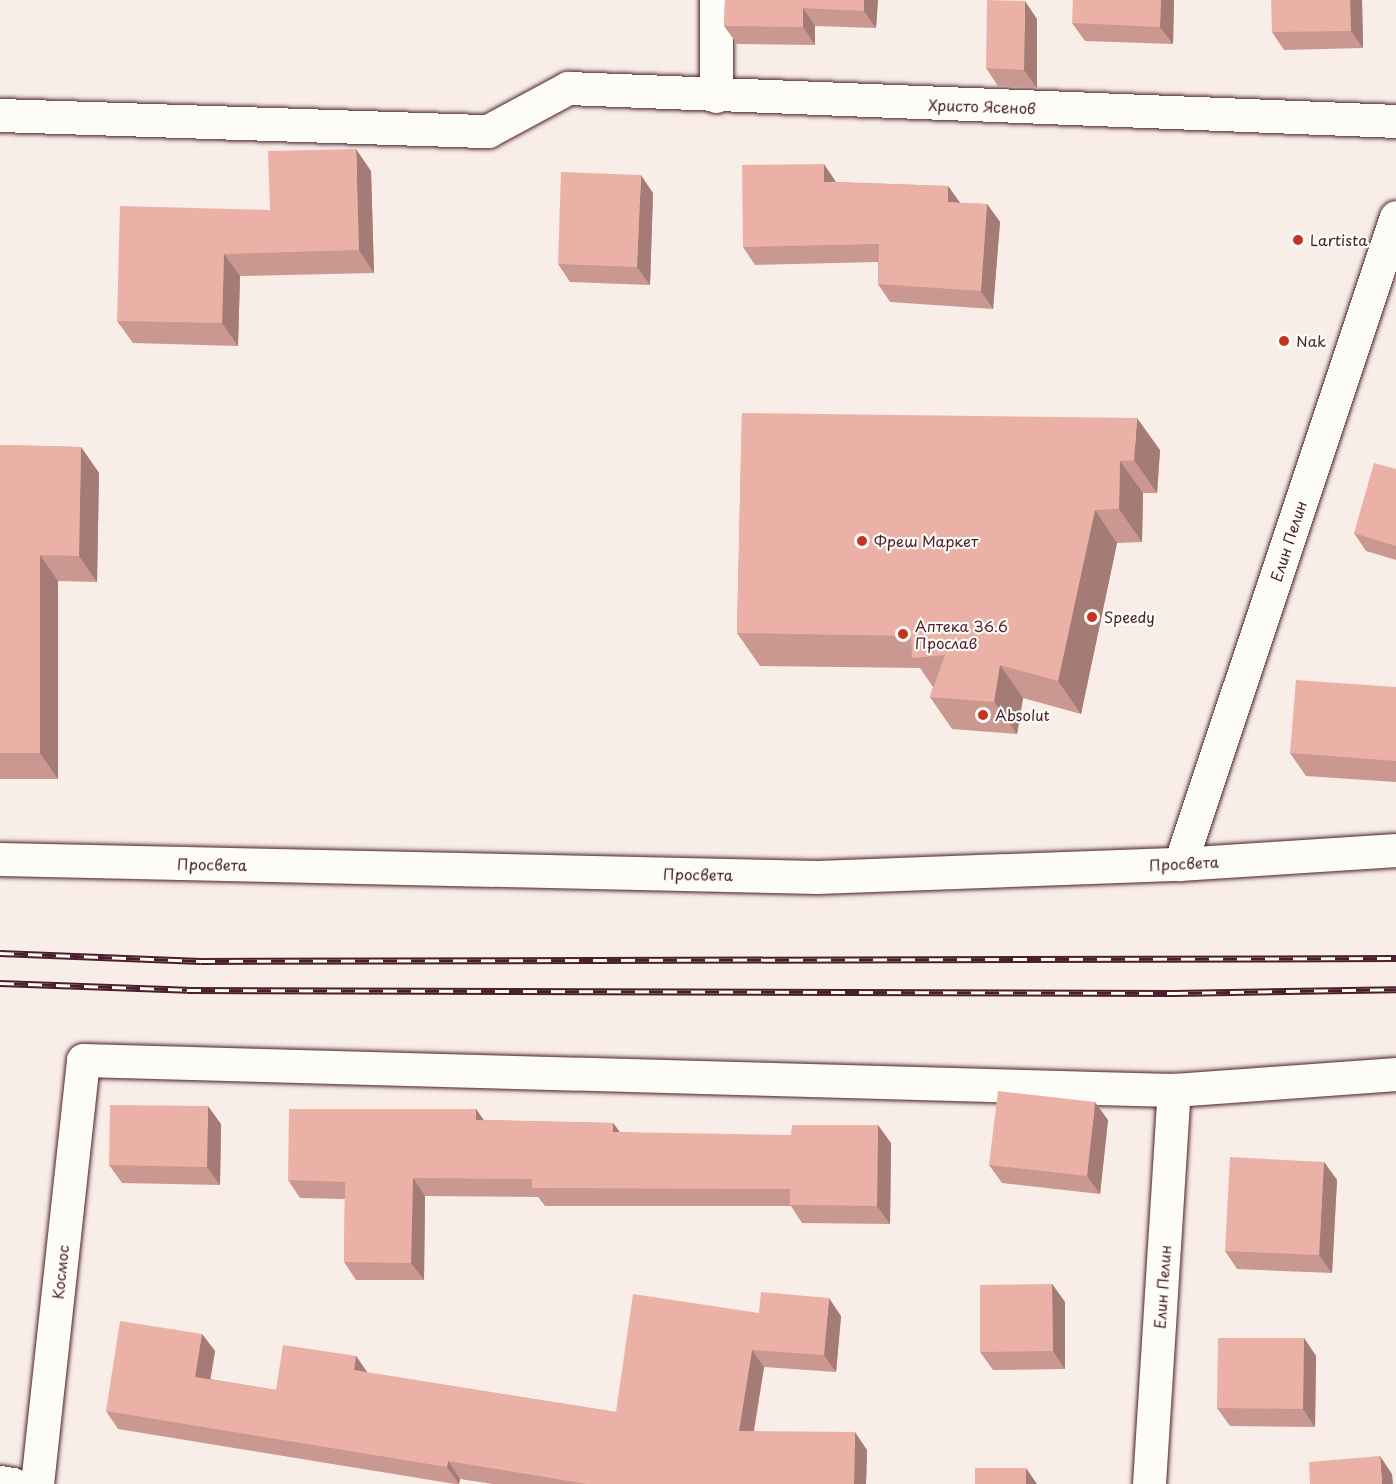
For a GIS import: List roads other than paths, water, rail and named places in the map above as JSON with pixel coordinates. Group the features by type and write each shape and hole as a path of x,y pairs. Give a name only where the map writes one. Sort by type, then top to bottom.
{"street":[{"path":"716,0 716,96"},
{"name":"Христо Ясенов","path":"0,115 488,131 568,88 716,96 1396,121"},
{"name":"Елин Пелин","path":"1180,864 1396,217"},
{"name":"Просвета","path":"0,859 817,877 1180,864 1396,850"},
{"name":"Космос","path":"37,1484 83,1060 1174,1090"},
{"path":"1174,1090 1396,1074"},
{"name":"Елин Пелин","path":"1149,1484 1174,1090"},
{"path":"0,1482 13,1484"}],"railway":[{"path":"0,953 201,961 1396,958"},
{"path":"0,983 187,990 1174,993 1396,989"}],"place":[{"name":"Lartista","path":"1298,240"},
{"name":"Nak","path":"1284,341"},
{"name":"Фреш Маркет","path":"862,541"},
{"name":"Speedy","path":"1092,617"},
{"name":"Аптека 36.6 Прослав","path":"903,634"},
{"name":"Absolut","path":"983,715"}]}
